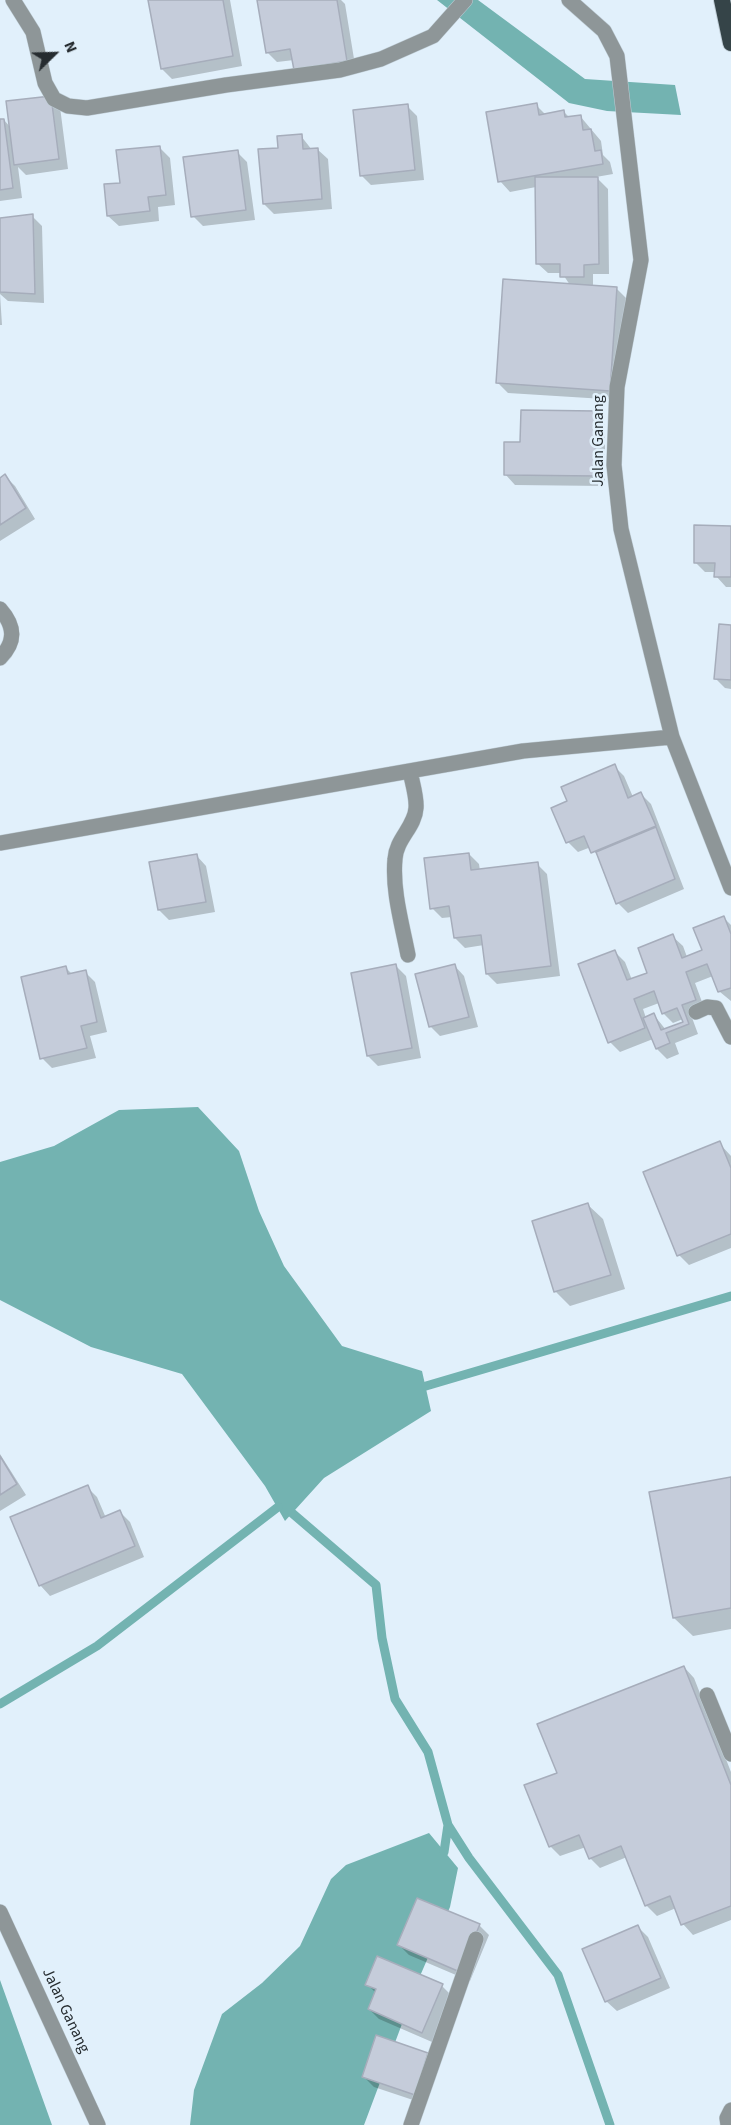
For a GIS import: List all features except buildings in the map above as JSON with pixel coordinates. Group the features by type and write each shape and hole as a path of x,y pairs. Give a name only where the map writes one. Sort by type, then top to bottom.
{"highway":[{"path":"722,0 731,43"}],"street":[{"path":"13,0 24,15 38,45 45,83 54,99 68,106 87,108 226,85 340,70 381,59 434,36 465,0"},
{"name":"Jalan Ganang","path":"569,0 603,32 617,56 627,122 641,260 617,387 614,465 621,529 672,736 731,888"},
{"path":"0,609 9,619 13,634 9,649 0,658"},
{"path":"0,841 523,751 672,736"},
{"path":"408,956 394,874 395,855 400,838 411,825 416,808 410,771"},
{"path":"696,1012 707,1007 716,1008 731,1036"},
{"path":"707,1695 731,1754"},
{"name":"Jalan Ganang","path":"0,1912 98,2125"},
{"path":"411,2125 476,1939"},
{"path":"728,2125 727,2118 731,2110"}],"shaded area":[{"path":"437,0 478,0 585,79 675,85 681,115 607,111 569,103"},
{"path":"198,1107 239,1151 259,1211 284,1266 342,1346 422,1371 431,1411 324,1478 285,1521 265,1486 182,1374 91,1347 0,1300 0,1162 54,1146 119,1110"},
{"path":"429,1833 458,1868 450,1907 420,1976 364,2125 190,2125 194,2090 222,2014 262,1983 300,1946 331,1879 346,1865"},
{"path":"0,1980 52,2125 0,2125"}],"waterway":[{"path":"426,1386 731,1296"},
{"path":"0,1704 97,1646 278,1507"},
{"path":"292,1513 376,1585 382,1638 395,1699 428,1752 448,1825 444,1852"},
{"path":"448,1825 469,1858 558,1975 610,2125"}]}
